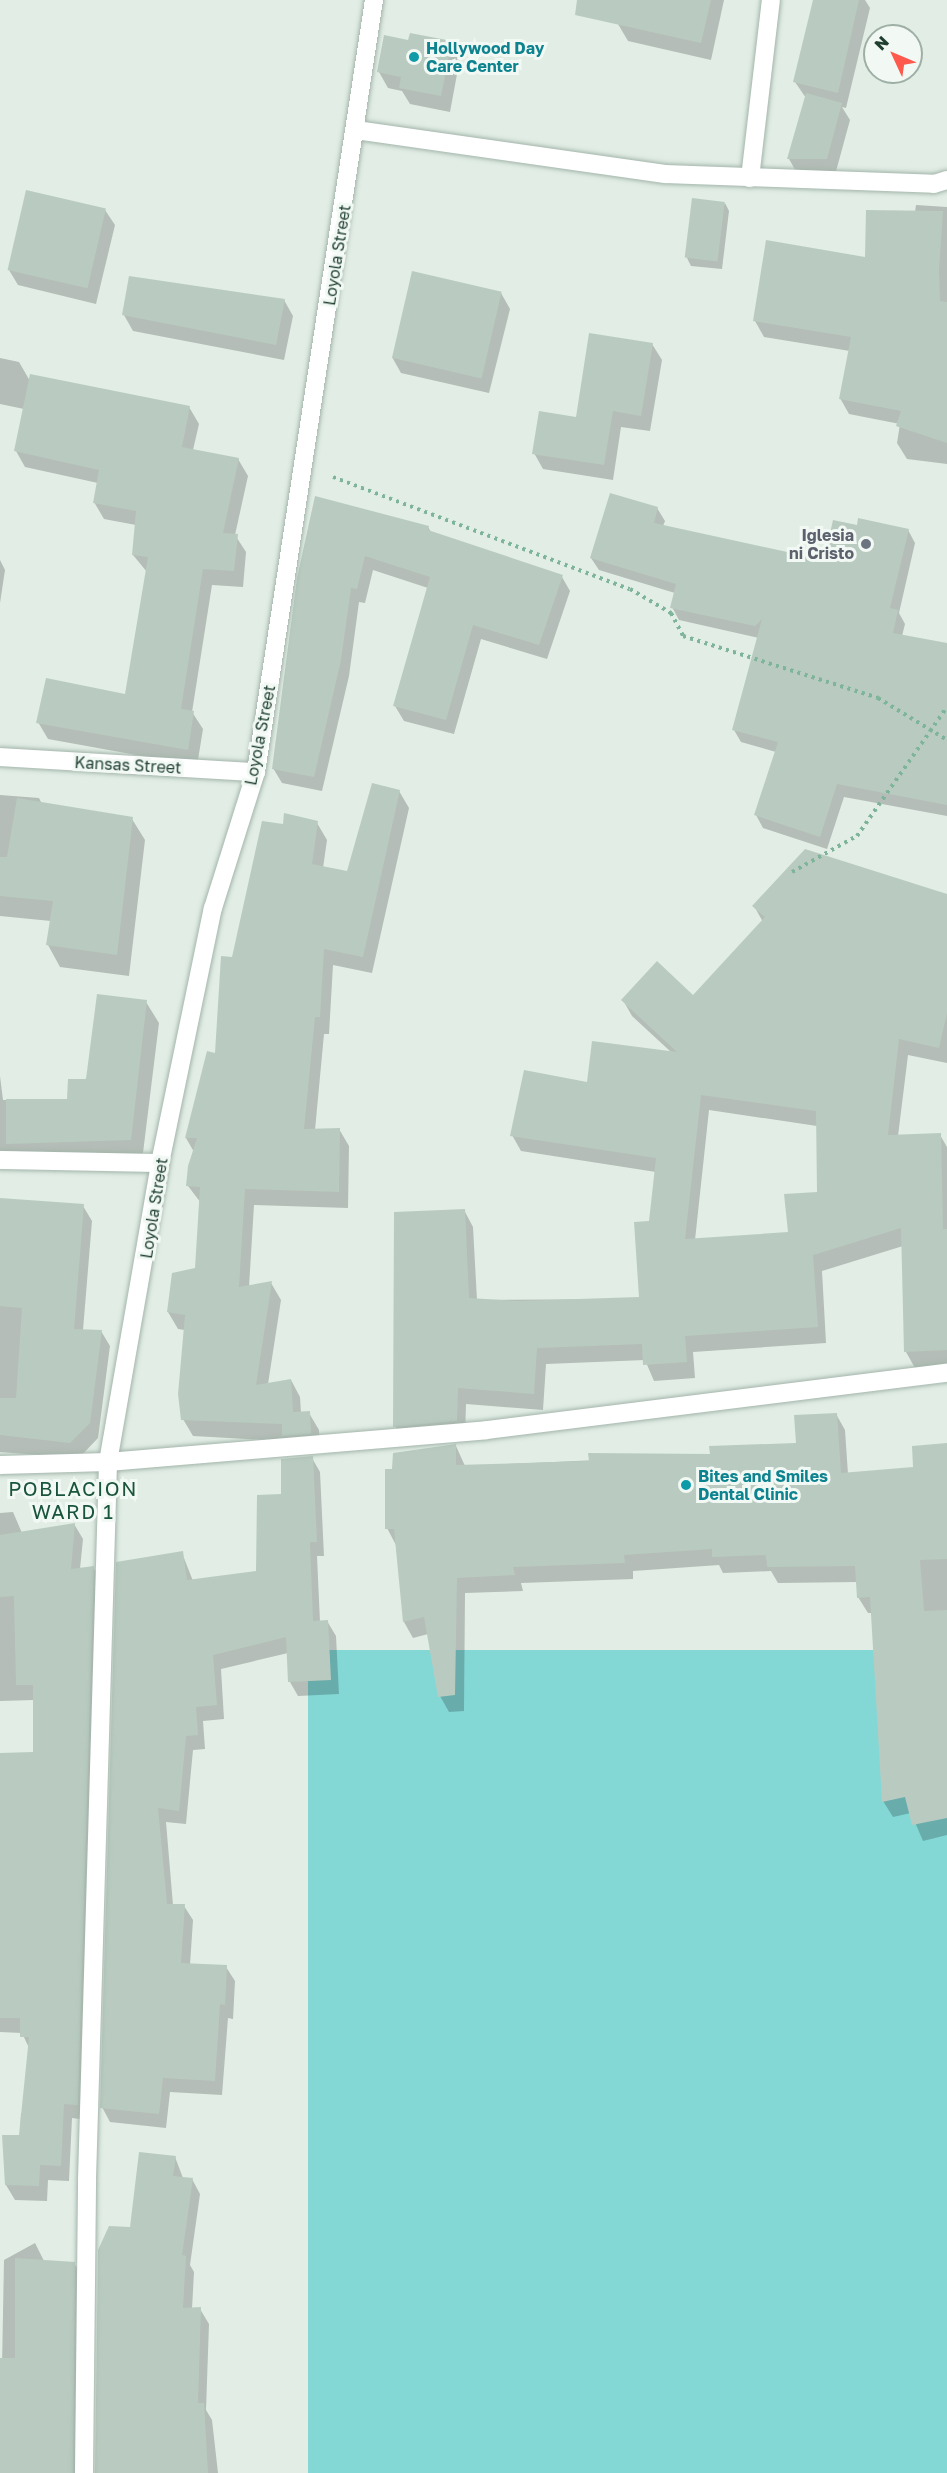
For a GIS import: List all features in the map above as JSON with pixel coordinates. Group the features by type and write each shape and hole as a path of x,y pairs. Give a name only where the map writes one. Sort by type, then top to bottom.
{"street":[{"name":"Loyola Street","path":"84,2473 94,1868 108,1462 160,1163 213,908 256,772 305,466 374,0"},
{"path":"750,178 771,0"},
{"path":"356,130 665,174 934,184 947,180"},
{"name":"Kansas Street","path":"0,757 256,772"},
{"path":"0,1160 160,1163"},
{"path":"0,1465 108,1462 487,1430 947,1373"}],"path":[{"path":"305,466 630,589 671,613 682,636 878,698 947,740"},
{"path":"792,872 857,836 947,707"}],"water":[{"path":"308,1650 947,1650 947,2473 308,2473"}],"building":[{"path":"577,0 711,0 701,43 575,15"},
{"path":"813,0 859,0 838,93 793,82"},
{"name":"Hollywood Day Care Center","path":"410,33 452,41 441,96 399,88 401,77 377,72 384,35 408,40"},
{"path":"806,93 842,103 827,159 787,159"},
{"path":"26,190 106,208 87,288 8,270"},
{"path":"692,198 725,202 717,262 685,258"},
{"path":"866,210 943,211 939,270 940,301 947,302 947,443 896,426 901,411 839,399 851,337 753,321 766,240 865,257"},
{"path":"412,271 502,292 482,378 392,358"},
{"path":"129,276 285,299 276,345 122,315"},
{"path":"589,333 653,343 641,416 613,411 604,465 532,454 539,411 576,417"},
{"path":"30,374 190,406 182,447 239,458 223,533 238,534 234,571 203,569 181,709 194,711 188,750 36,723 46,678 125,694 148,557 132,555 136,511 93,503 99,470 14,451"},
{"path":"610,493 658,507 654,523 824,560 833,520 857,525 858,518 909,529 890,608 898,610 893,633 947,643 947,805 837,784 820,837 754,815 778,742 732,730 762,619 755,626 670,608 676,584 590,558"},
{"path":"315,496 429,526 428,530 563,575 539,645 473,625 446,720 393,706 430,577 365,556 357,589 351,588 341,660 314,777 272,769 297,578"},
{"path":"372,783 400,790 363,957 324,949 320,1017 315,1017 304,1129 340,1128 339,1192 245,1189 239,1287 272,1281 256,1385 291,1379 293,1412 310,1411 311,1434 282,1436 282,1424 181,1420 178,1394 185,1315 167,1312 172,1273 195,1268 200,1187 186,1186 188,1166 197,1138 185,1138 207,1051 215,1053 221,956 232,957 262,821 283,824 284,813 318,821 312,864 347,871"},
{"path":"17,798 133,817 117,955 46,945 53,901 0,896 0,857 7,857"},
{"path":"805,849 947,894 947,1013 939,1048 899,1039 888,1135 941,1133 943,1229 947,1229 947,1350 904,1352 901,1228 813,1255 818,1327 685,1336 687,1362 643,1365 642,1344 537,1348 534,1394 458,1388 457,1421 393,1427 394,1212 465,1209 469,1298 518,1301 639,1297 634,1222 649,1221 656,1158 510,1136 524,1070 587,1082 592,1041 677,1052 621,1000 657,961 693,995 765,917 752,906","holes":["701,1095 816,1111 817,1192 784,1194 788,1232 685,1239"]},
{"path":"97,994 147,1000 131,1140 6,1144 6,1099 67,1099 68,1079 86,1079"},
{"path":"0,1198 84,1204 74,1329 102,1330 90,1423 70,1443 0,1435 0,1398 16,1398 22,1308 0,1306"},
{"path":"837,1413 841,1473 913,1467 912,1446 947,1443 947,1559 920,1560 924,1611 947,1610 947,1818 912,1825 905,1797 882,1802 870,1597 857,1598 855,1566 767,1567 766,1555 712,1557 712,1549 624,1555 625,1563 513,1567 515,1575 457,1578 455,1695 438,1697 424,1617 403,1622 394,1529 385,1529 385,1469 392,1469 393,1453 456,1444 456,1465 589,1461 588,1453 710,1454 709,1446 796,1443 794,1415"},
{"path":"313,1456 317,1542 310,1542 313,1621 328,1620 331,1680 288,1682 286,1637 213,1655 217,1705 196,1707 198,1735 186,1736 179,1811 158,1808 167,1904 185,1904 181,1963 227,1965 225,2005 220,2004 215,2081 163,2078 159,2114 100,2108 116,1562 183,1551 187,1580 256,1571 257,1495 281,1494 281,1459"},
{"path":"75,1523 71,1569 94,1566 78,2105 64,2104 61,2166 40,2165 39,2186 5,2185 2,2135 19,2135 29,2037 20,2037 20,2018 0,2018 0,1753 33,1752 33,1685 16,1685 14,1596 0,1597 0,1535"},
{"path":"139,2152 176,2156 173,2176 193,2178 182,2255 186,2256 183,2308 201,2307 198,2403 204,2403 208,2473 95,2473 98,2250 109,2226 130,2227"},
{"path":"15,2258 75,2262 73,2473 0,2473 0,2358 15,2358"}],"place":[{"name":"Hollywood Day Care Center","path":"414,57"},
{"name":"Iglesia ni Cristo","path":"866,544"},
{"name":"Bites and Smiles Dental Clinic","path":"686,1485"}],"district":[{"name":"POBLACION WARD 1","path":"73,1500"}]}
